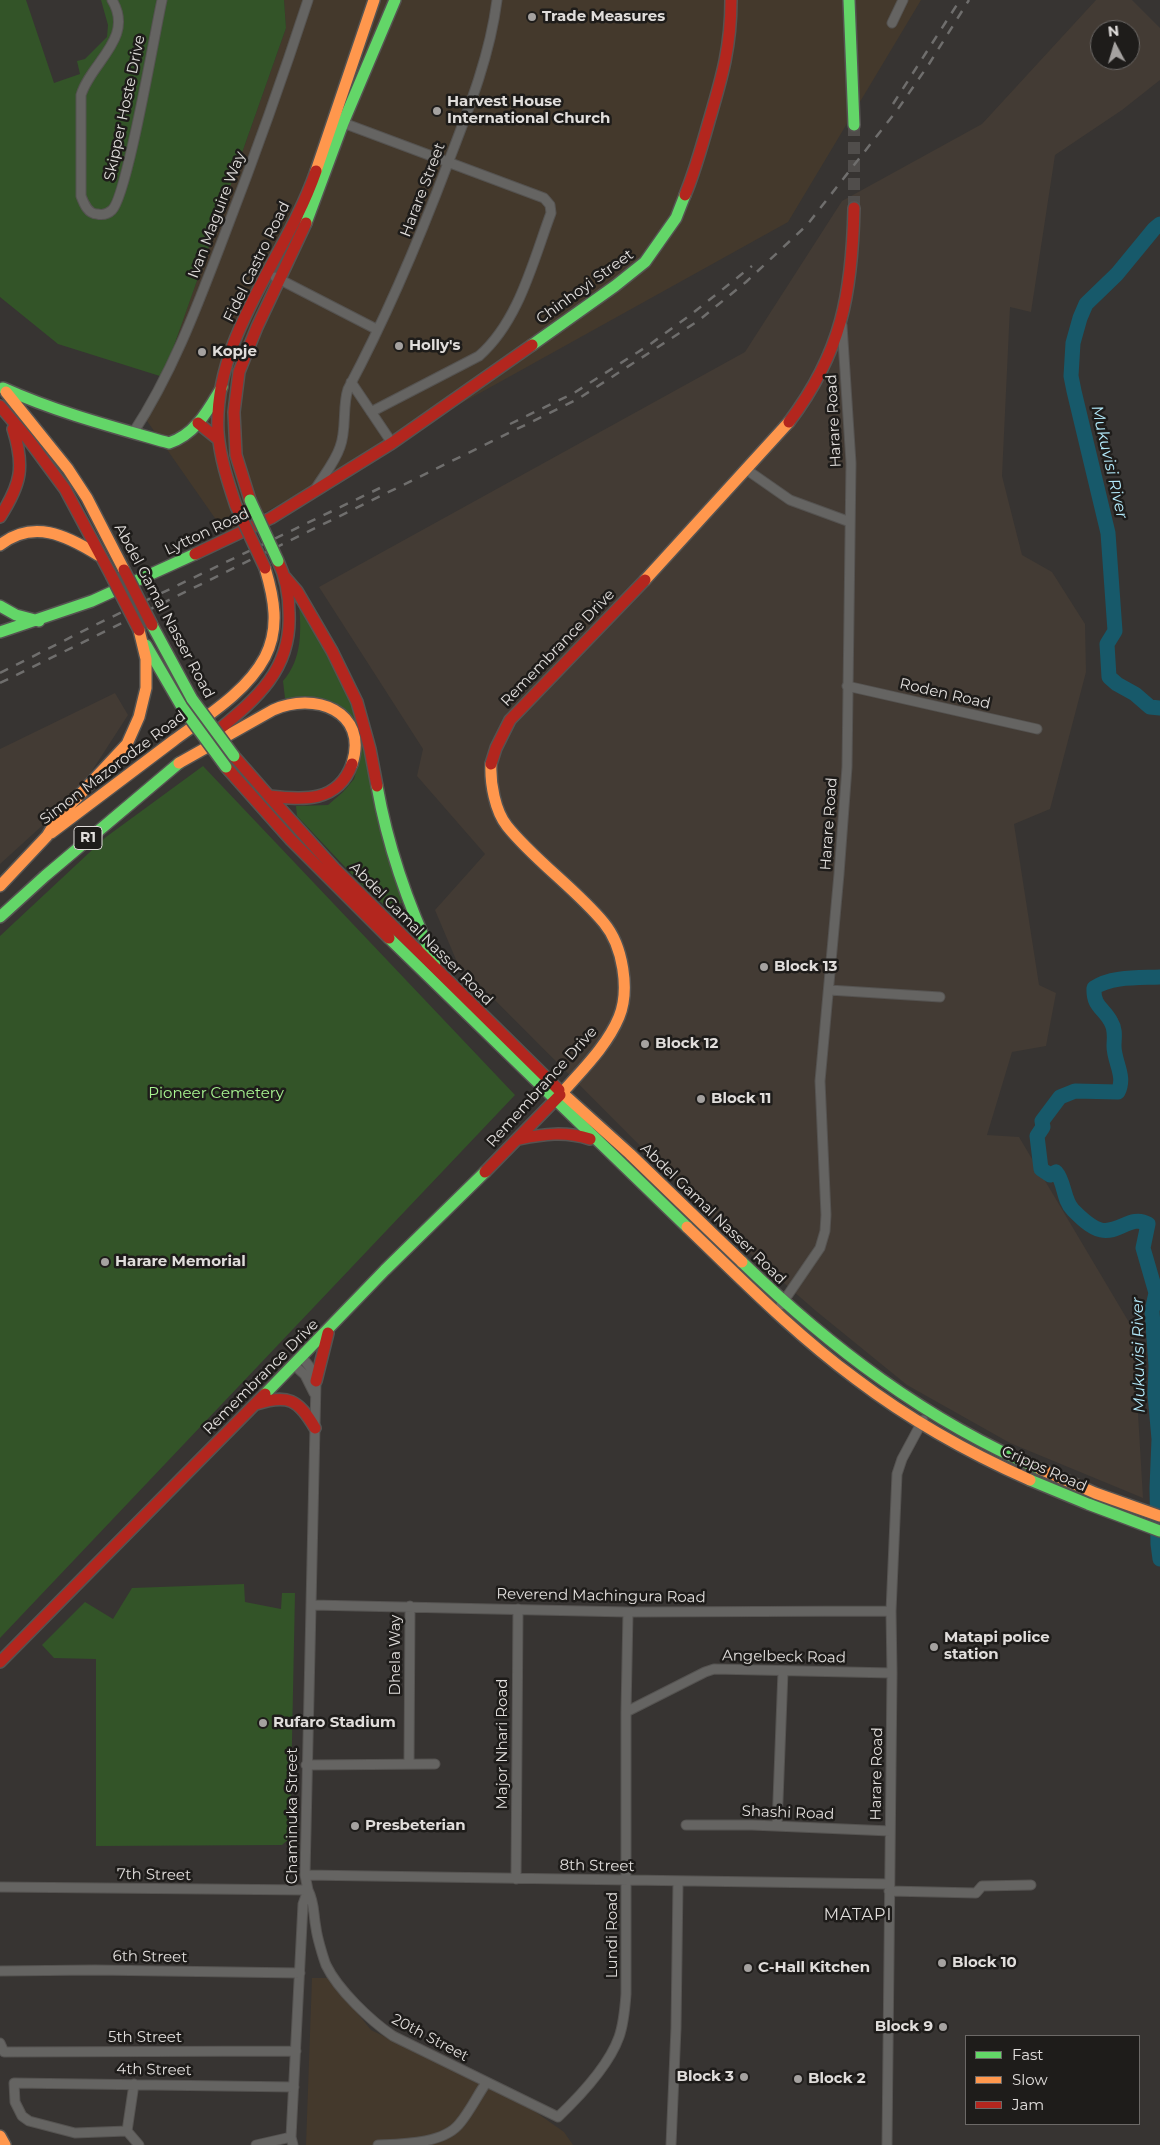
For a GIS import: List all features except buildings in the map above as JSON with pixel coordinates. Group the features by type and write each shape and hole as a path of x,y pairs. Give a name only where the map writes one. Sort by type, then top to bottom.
{"main road":[{"name":"Fidel Castro Road","path":"285,577 250,500 236,454 234,412 236,388 246,352 312,211 374,0"},
{"name":"Fidel Castro Road","path":"265,568 236,506 218,439 218,413 222,387 233,346 302,206 338,121 395,0"},
{"name":"Chinhoyi Street","path":"311,495 392,443 615,286 645,262 676,218 694,173 726,64 731,31 731,0"},
{"path":"849,0 854,126"},
{"name":"Remembrance Drive","path":"0,1662 253,1404 329,1330 358,1297 520,1139 588,1062 617,1025 624,1001 626,983 624,967 616,942 605,924 506,825 497,805 491,782 493,754 510,720 692,531 781,431 816,384 842,323 853,261 854,208"},
{"path":"2,386 25,398 168,443 185,437 198,422 222,387"},
{"name":"Abdel Gamal Nasser Road","path":"2,386 68,469 87,498 192,699 234,756 269,796 334,868 438,970 598,1142 775,1312 884,1400 921,1422"},
{"name":"Abdel Gamal Nasser Road","path":"0,406 65,489 111,574 140,633 182,707 245,791 324,874 558,1097 630,1154 784,1303 867,1370 929,1412"},
{"path":"0,517 17,490 21,476 21,449 9,416"},
{"path":"198,422 218,439"},
{"name":"Lytton Road","path":"0,632 39,621 92,601 240,534 311,495"},
{"path":"0,545 20,533 46,532 59,534 83,545 102,558"},
{"name":"Simon Mazorodze Road","path":"0,886 47,836 227,700 252,678 267,657 276,627 273,588 265,568"},
{"path":"285,577 297,591 332,651 357,702 370,749 381,808 399,876 413,914 438,970"},
{"name":"R1","path":"0,917 60,862 240,712 277,674 288,648 290,628 285,577"},
{"path":"0,606 16,615 39,621"},
{"path":"47,836 58,818 127,744 140,721 146,699 146,661 140,633"},
{"path":"180,762 286,704 315,701 322,703 341,715 348,723 354,736 355,745 349,773 339,785 330,793 310,799 269,796"},
{"path":"520,1139 548,1133 574,1133 598,1142"},
{"path":"316,1381 329,1330"},
{"path":"253,1404 272,1398 291,1400 305,1410 315,1428"},
{"name":"Cripps Road","path":"929,1412 1016,1460 1160,1516"},
{"name":"Cripps Road","path":"921,1422 956,1444 1018,1474 1094,1508 1160,1531"},
{"path":"0,2136 5,2145"}],"street":[{"name":"Skipper Hoste Drive","path":"112,0 118,12 120,23 118,36 84,85 81,95 81,196 88,210 95,215 105,214 112,210 120,194 132,148 162,0"},
{"name":"Ivan Maguire Way","path":"134,433 148,411 189,327 250,168 308,0"},
{"name":"Harare Street","path":"311,495 335,459 341,446 345,397 408,265 461,131 484,58 497,0"},
{"path":"892,23 903,0"},
{"path":"338,121 544,198 550,205 551,213 523,289 501,333 491,346 479,356 371,412"},
{"path":"268,274 376,329"},
{"name":"Harare Road","path":"775,1312 784,1303 813,1261 820,1248 825,1231 826,1215 820,1081 846,784 852,464 842,323"},
{"path":"351,382 392,443"},
{"path":"747,470 790,500 850,522"},
{"name":"Roden Road","path":"847,686 1037,729"},
{"path":"829,990 940,997"},
{"path":"298,1361 312,1370 316,1381"},
{"path":"298,1361 315,1396"},
{"name":"Chaminuka Street","path":"292,2141 303,1904 308,1890 305,1875 306,1764 312,1605 316,1381"},
{"name":"Harare Road","path":"886,2145 892,1673 891,1611 897,1474 902,1459 921,1422 929,1412"},
{"name":"Reverend Machingura Road","path":"312,1605 628,1612 891,1611"},
{"name":"Dhela Way","path":"409,1763 410,1606"},
{"name":"Major Nhari Road","path":"516,1879 518,1609"},
{"name":"Lundi Road","path":"558,2117 575,2101 609,2056 619,2037 626,1994 628,1612"},
{"name":"Angelbeck Road","path":"626,1712 714,1669 892,1673"},
{"path":"777,1826 783,1671"},
{"path":"306,1764 435,1764"},
{"name":"Shashi Road","path":"686,1825 777,1826 890,1831"},
{"name":"8th Street","path":"305,1875 626,1880 889,1888 976,1893 982,1886 1031,1885"},
{"path":"671,2145 678,1882"},
{"name":"7th Street","path":"0,1887 308,1890"},
{"name":"20th Street","path":"308,1890 313,1900 316,1928 326,1964 346,1992 384,2030 486,2083 558,2117"},
{"name":"6th Street","path":"0,1971 95,1970 300,1974"},
{"name":"5th Street","path":"0,2042 4,2052 296,2051"},
{"name":"4th Street","path":"128,2131 75,2134 29,2121 22,2116 15,2102 14,2083 294,2087"},
{"path":"378,2145 428,2140 452,2130 460,2124 486,2083"},
{"path":"134,2084 128,2131 139,2145"},
{"path":"256,2145 292,2141"}],"shaded area":[{"path":"284,0 921,0 788,222 226,534 145,418 163,377 286,28"},
{"path":"1096,0 1132,0 1160,28 1160,80 1122,110 1055,155 1031,312 1010,307 1002,476 1022,555 1052,572 1085,624 1086,672 1050,809 1014,824 1039,985 1056,993 1046,1046 1012,1052 987,1135 1019,1137 1133,1329 1143,1498 1010,1443 907,1385 816,1311 730,1236 457,962 435,910 485,854 417,776 423,749 319,587 745,352 842,201 982,124"},
{"path":"115,693 128,715 77,794 0,864 0,749"},
{"path":"312,1978 329,1978 371,2030 530,2108 564,2132 573,2145 306,2145"}],"green space":[{"path":"0,0 26,0 54,83 80,74 77,61 85,59 107,37 108,25 101,0 284,0 286,28 163,377 58,344 0,297"},
{"path":"299,601 353,706 402,903 384,905 362,885 297,816 296,806 328,805 343,792 354,779 362,750 347,715 285,698 283,681 294,663 299,643"},
{"name":"Pioneer Cemetery","path":"203,766 515,1095 0,1638 0,936 106,837"},
{"name":"Rufaro Stadium","path":"244,1584 245,1602 281,1609 282,1593 295,1593 290,1838 282,1845 96,1846 96,1659 54,1658 42,1645 85,1602 113,1619 132,1588"}],"waterway":[{"name":"Mukuvisi River","path":"1160,224 1117,274 1086,304 1073,343 1071,376 1108,533 1115,631 1107,644 1109,677 1135,694 1150,707 1160,708"},
{"name":"Mukuvisi River","path":"1160,977 1109,981 1094,988 1095,999 1114,1028 1114,1046 1121,1080 1118,1092 1075,1091 1060,1097 1042,1121 1043,1127 1037,1136 1041,1169 1050,1175 1056,1172 1070,1206 1086,1222 1101,1230 1114,1229 1136,1221 1148,1224 1143,1248 1156,1293 1152,1311 1156,1366 1155,1394 1159,1439 1157,1488 1160,1559"}],"tunnel":[{"path":"854,125 854,208"}],"railway":[{"path":"893,104 960,0"},
{"path":"0,683 578,399 698,321 746,282 807,225 898,109 969,0"},
{"path":"510,424 574,393 649,345 752,266"},
{"path":"0,673 93,626 380,488"}],"traffic: fast":[{"path":"306,223 343,123 395,0"},
{"path":"849,0 854,125"},
{"path":"532,345 615,286 645,262 676,218 685,195"},
{"path":"3,388 64,412 169,443 187,434 194,427 222,387"},
{"path":"250,500 278,561"},
{"path":"0,632 92,601 195,554"},
{"path":"0,606 16,615 39,621"},
{"path":"152,625 192,699"},
{"path":"146,645 182,707"},
{"path":"192,699 234,756"},
{"path":"182,707 226,767"},
{"path":"0,917 45,876 179,763"},
{"path":"377,786 387,832 400,876 435,962"},
{"path":"389,938 687,1227"},
{"path":"265,1394 385,1270 485,1172"},
{"path":"742,1262 775,1293 845,1352 919,1405 998,1450 1040,1469"},
{"path":"1030,1480 1160,1531"}],"traffic: slow":[{"path":"316,171 374,0"},
{"path":"6,392 68,469 87,498 124,570"},
{"path":"645,580 789,422"},
{"path":"0,545 12,537 37,531 62,536 98,555"},
{"path":"51,833 224,704 257,670 270,646 274,624 273,602 265,568"},
{"path":"0,886 47,836 58,818 127,744 139,717 146,688 146,659 139,630"},
{"path":"179,763 273,710 305,703 320,705 334,710 345,719 353,731 355,746 352,764"},
{"path":"491,764 494,796 503,820 518,839 581,898 604,923 616,944 623,968 624,994 619,1017 614,1028 601,1048 562,1093"},
{"path":"559,1090 630,1154 742,1262"},
{"path":"687,1227 790,1325 833,1362 876,1394 940,1435 1030,1480"},
{"path":"1040,1469 1095,1493 1160,1516"},
{"path":"0,2136 5,2145"}],"traffic: jam":[{"path":"685,195 722,76 731,17 731,0"},
{"path":"236,506 222,461 218,432 220,397 227,363 239,330 303,203 316,171"},
{"path":"789,422 821,371 841,321 847,295 854,208"},
{"path":"250,500 236,455 234,412 239,372 257,327 306,223"},
{"path":"195,554 271,518 392,443 532,345"},
{"path":"0,406 28,439 65,489 111,575"},
{"path":"198,423 218,439"},
{"path":"0,517 13,495 19,475 19,454 13,429"},
{"path":"236,506 265,568"},
{"path":"210,737 254,698 266,684 284,653 288,634 289,606 285,580 278,561"},
{"path":"124,570 152,625"},
{"path":"111,575 139,630"},
{"path":"285,577 297,591 332,651 357,702 370,749 377,786"},
{"path":"491,764 496,748 510,720 645,580"},
{"path":"234,756 269,796 294,798 307,798 329,792 346,777 352,764"},
{"path":"226,767 291,840 389,938"},
{"path":"269,796 334,868 559,1090"},
{"path":"485,1172 560,1095"},
{"path":"519,1139 554,1134 581,1136 590,1139"},
{"path":"316,1381 328,1333"},
{"path":"0,1662 265,1394"},
{"path":"256,1404 276,1399 291,1401 303,1411 315,1428"}],"place":[{"name":"Trade Measures","path":"532,17"},
{"name":"Harvest House International Church","path":"437,111"},
{"name":"Holly's","path":"399,346"},
{"name":"Kopje","path":"202,352"},
{"name":"Block 13","path":"764,967"},
{"name":"Block 12","path":"645,1044"},
{"name":"Block 11","path":"701,1099"},
{"name":"Harare Memorial","path":"105,1262"},
{"name":"Matapi police station","path":"934,1647"},
{"name":"Rufaro Stadium","path":"263,1723"},
{"name":"Presbeterian","path":"355,1826"},
{"name":"Block 10","path":"942,1963"},
{"name":"C-Hall Kitchen","path":"748,1968"},
{"name":"Block 9","path":"943,2027"},
{"name":"Block 3","path":"744,2077"},
{"name":"Block 2","path":"798,2079"}],"district":[{"name":"MATAPI","path":"858,1915"}]}
